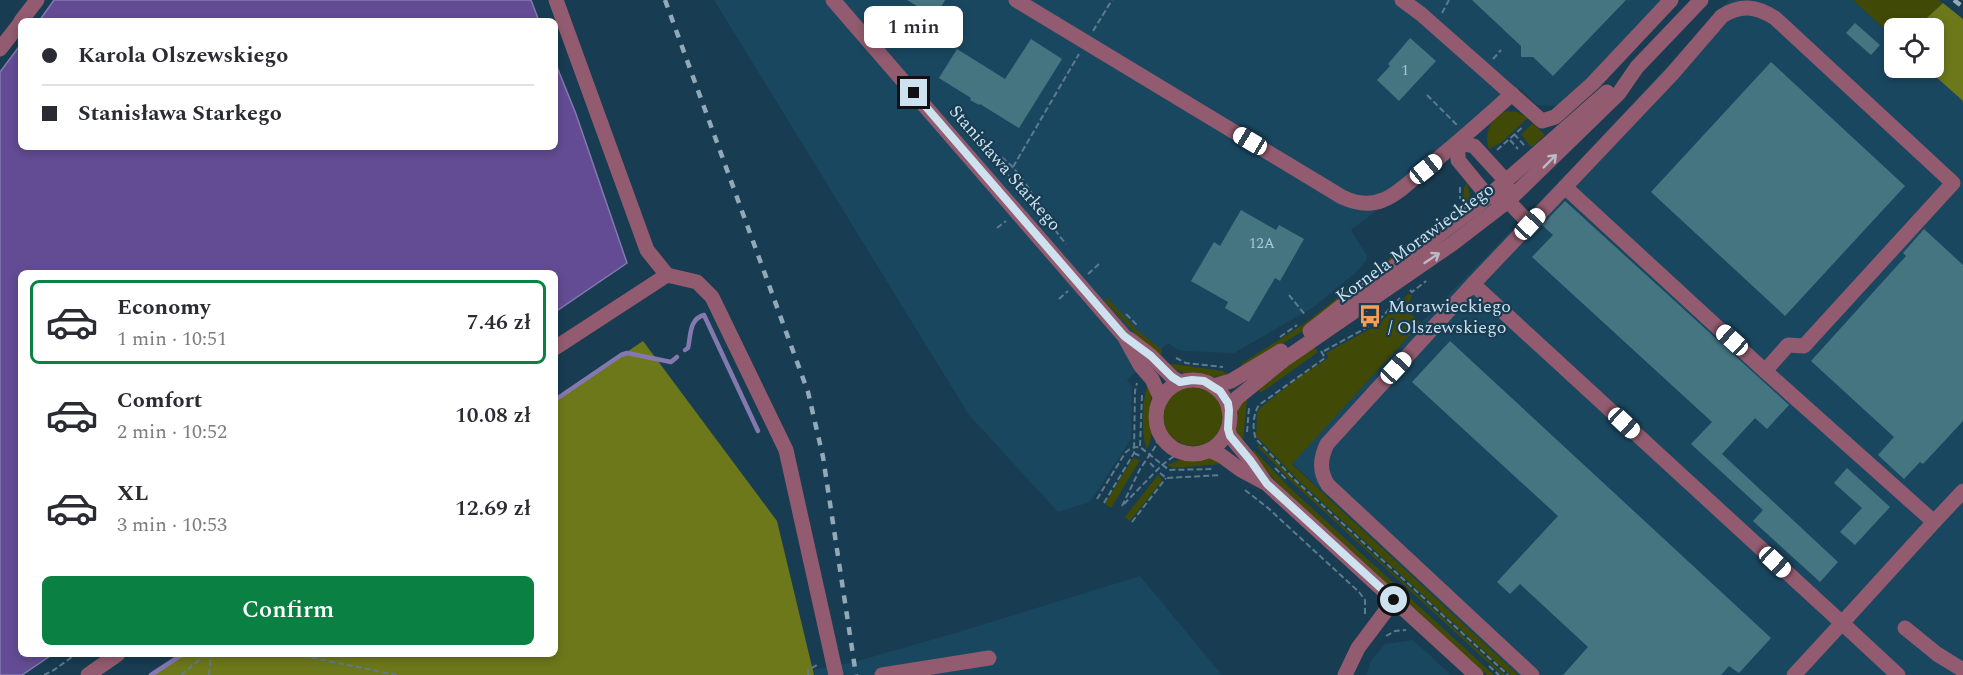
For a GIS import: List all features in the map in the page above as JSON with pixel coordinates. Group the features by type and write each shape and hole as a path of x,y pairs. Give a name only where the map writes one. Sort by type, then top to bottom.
{"street":[{"path":"23,18 38,0"},
{"path":"556,0 647,250 667,275 697,282 712,297 786,450 836,675"},
{"name":"Stanisława Starkego","path":"833,0 1124,336"},
{"path":"1016,0 1351,201 1371,203 1384,200 1410,182 1462,139 1512,94"},
{"path":"1402,0 1421,14 1542,121 1555,117 1593,83 1671,0"},
{"name":"Kornela Morawieckiego","path":"1229,410 1237,398 1285,359 1452,244 1508,201 1619,93 1637,68 1701,0"},
{"path":"1532,675 1328,485 1321,470 1321,460 1327,444 1473,284 1672,74 1722,16 1732,9 1743,7 1754,8 1775,18 1958,188 1804,346 1788,345 1766,370"},
{"path":"0,49 18,25"},
{"name":"Kornela Morawieckiego","path":"1215,386 1231,381 1287,348 1376,279 1428,243 1489,196 1612,86 1637,68"},
{"path":"1462,139 1474,146 1506,181 1508,201"},
{"path":"1462,139 1458,160 1469,174 1489,196 1508,201 1530,224"},
{"path":"1565,187 1934,522"},
{"path":"558,346 667,275"},
{"path":"1473,284 1898,675"},
{"path":"1124,336 1180,382"},
{"path":"1124,336 1140,365 1152,380 1161,399"},
{"path":"1267,484 1241,470 1217,452 1209,450 1195,453 1181,452 1169,445 1160,434 1157,422 1157,410 1161,399 1169,389 1180,382 1192,380 1204,381 1215,386 1224,397 1229,410 1230,436 1267,484 1476,675"},
{"path":"1209,450 1220,441 1228,429"},
{"path":"1794,675 1963,491"},
{"path":"1345,675 1358,648 1394,600"},
{"path":"1905,628 1937,654 1963,670"},
{"path":"88,675 114,657"},
{"path":"882,675 989,658"}],"path":[{"path":"1013,167 1112,0"},
{"path":"1439,17 1449,0"},
{"path":"1491,61 1501,50"},
{"path":"1427,95 1441,107 1462,139"},
{"path":"1486,159 1535,116"},
{"path":"969,135 1013,167 1069,249"},
{"path":"1514,135 1530,151"},
{"path":"1459,203 1462,193 1461,182 1469,174"},
{"path":"1089,273 1100,264"},
{"path":"1289,295 1303,313"},
{"path":"1123,311 1139,328"},
{"path":"1274,340 1312,314"},
{"path":"1173,357 1186,363 1229,368"},
{"path":"1104,503 1134,453 1135,391 1139,380"},
{"path":"1140,447 1142,388"},
{"path":"1262,399 1264,401 1255,412 1256,442 1508,675"},
{"path":"1247,435 1249,407 1252,400"},
{"path":"1160,434 1122,506 1162,465 1181,452"},
{"path":"1097,499 1129,448 1140,447 1169,470 1217,468"},
{"path":"1134,453 1142,457"},
{"path":"1150,463 1154,467"},
{"path":"1160,473 1166,478 1226,474"},
{"path":"1132,522 1166,478"},
{"path":"1240,486 1268,508 1359,592 1366,604 1364,617 1386,636 1395,631 1409,631"},
{"path":"44,675 72,657"},
{"path":"181,675 202,657"},
{"path":"209,675 211,657"},
{"path":"309,657 396,675"}],"shaded area":[{"path":"54,0 531,0 538,18 41,18"},
{"path":"714,0 1662,0 1561,106 1537,105 1520,88 1458,146 1351,230 1367,256 1366,261 1314,307 1234,353 1179,350 1168,343 1127,380 1132,387 1131,439 1090,502 1058,512 969,415"},
{"path":"1729,0 1853,0 1884,29 1884,78 1937,78 1963,101 1963,675 1518,675 1292,463 1421,323 1581,159"},
{"path":"18,48 18,150 558,150 558,69 576,114 627,263 558,310 558,270 18,270 18,657 49,657 22,675 0,675 0,72"},
{"path":"1140,576 1222,675 815,675 813,670 854,662 959,632"},
{"path":"1413,640 1451,675 1366,675 1371,661 1385,644"}],"green space":[{"path":"1853,0 1938,0 1943,3 1927,18 1884,18 1884,29"},
{"path":"1943,3 1963,19 1963,101 1937,78 1944,78 1944,18 1927,18"},
{"path":"1506,111 1518,112 1528,118 1502,142 1489,149 1487,137 1492,122"},
{"path":"1533,123 1545,135 1530,146 1521,134"},
{"path":"1467,182 1470,195 1467,205 1303,331 1242,369 1241,364 1304,324 1370,272 1457,210 1462,203"},
{"path":"1408,294 1412,295 1407,310 1421,323 1292,464 1518,675 1510,675 1298,480 1256,436 1257,412 1261,407 1299,377 1327,359 1326,353 1379,324"},
{"path":"1107,298 1137,330 1162,350 1158,357 1109,306 1104,300"},
{"path":"643,341 777,521 814,675 150,675 177,657 558,657 558,399"},
{"path":"1314,346 1318,352 1261,393 1256,387"},
{"path":"1169,365 1223,371 1230,376 1189,374"},
{"path":"1149,383 1151,434 1147,449 1143,416"},
{"path":"1193,386 1214,395 1223,416 1214,437 1193,446 1172,437 1163,416 1172,395"},
{"path":"1247,399 1243,442 1238,440 1235,417 1238,407"},
{"path":"1257,446 1260,446 1323,508 1505,675 1502,675 1292,482"},
{"path":"1254,450 1290,488 1494,675 1487,675 1473,663 1287,493 1250,454"},
{"path":"1210,457 1221,464 1174,468 1167,465 1181,459"},
{"path":"1133,458 1140,460 1111,508 1105,504"},
{"path":"1158,475 1161,482 1130,521 1125,517"}],"building":[{"path":"907,0 945,0 935,17"},
{"path":"1472,0 1626,0 1553,76 1533,57 1521,57 1521,46"},
{"path":"1855,23 1880,45 1871,55 1846,33"},
{"path":"1410,38 1436,61 1399,101 1377,80"},
{"path":"1031,39 1062,59 1019,128 970,100 971,98 939,78 957,49 1005,79"},
{"path":"1771,62 1905,186 1785,316 1651,192"},
{"path":"1565,201 1789,405 1767,429 1755,418 1722,454 1838,562 1820,582 1753,521 1763,510 1691,444 1712,422 1532,257 1553,235 1542,225"},
{"path":"1241,210 1276,230 1279,225 1304,239 1280,281 1275,278 1249,322 1225,308 1228,302 1191,281 1214,242 1220,246"},
{"path":"1924,229 1963,265 1963,421 1923,464 1920,462 1904,479 1878,455 1894,437 1811,361 1906,256 1903,253"},
{"path":"1450,341 1771,638 1739,673 1729,666 1721,675 1563,675 1588,647 1520,584 1510,594 1497,582 1558,516 1412,382"},
{"path":"1847,468 1890,507 1855,545 1840,532 1862,508 1834,483"}],"waterway":[{"path":"685,350 688,348 693,324 704,315 758,431"},
{"path":"558,398 621,355 627,353 671,362 677,357"},
{"path":"151,675 178,657"}],"railway":[{"path":"665,0 808,392 823,457 856,675"},
{"path":"1954,0 1963,7"}],"place":[{"name":"Morawieckiego / Olszewskiego","path":"1370,316"}],"route":[{"path":"914,93 1124,336 1180,382 1204,381 1220,391 1228,403 1230,436 1267,484 1394,600"}]}
